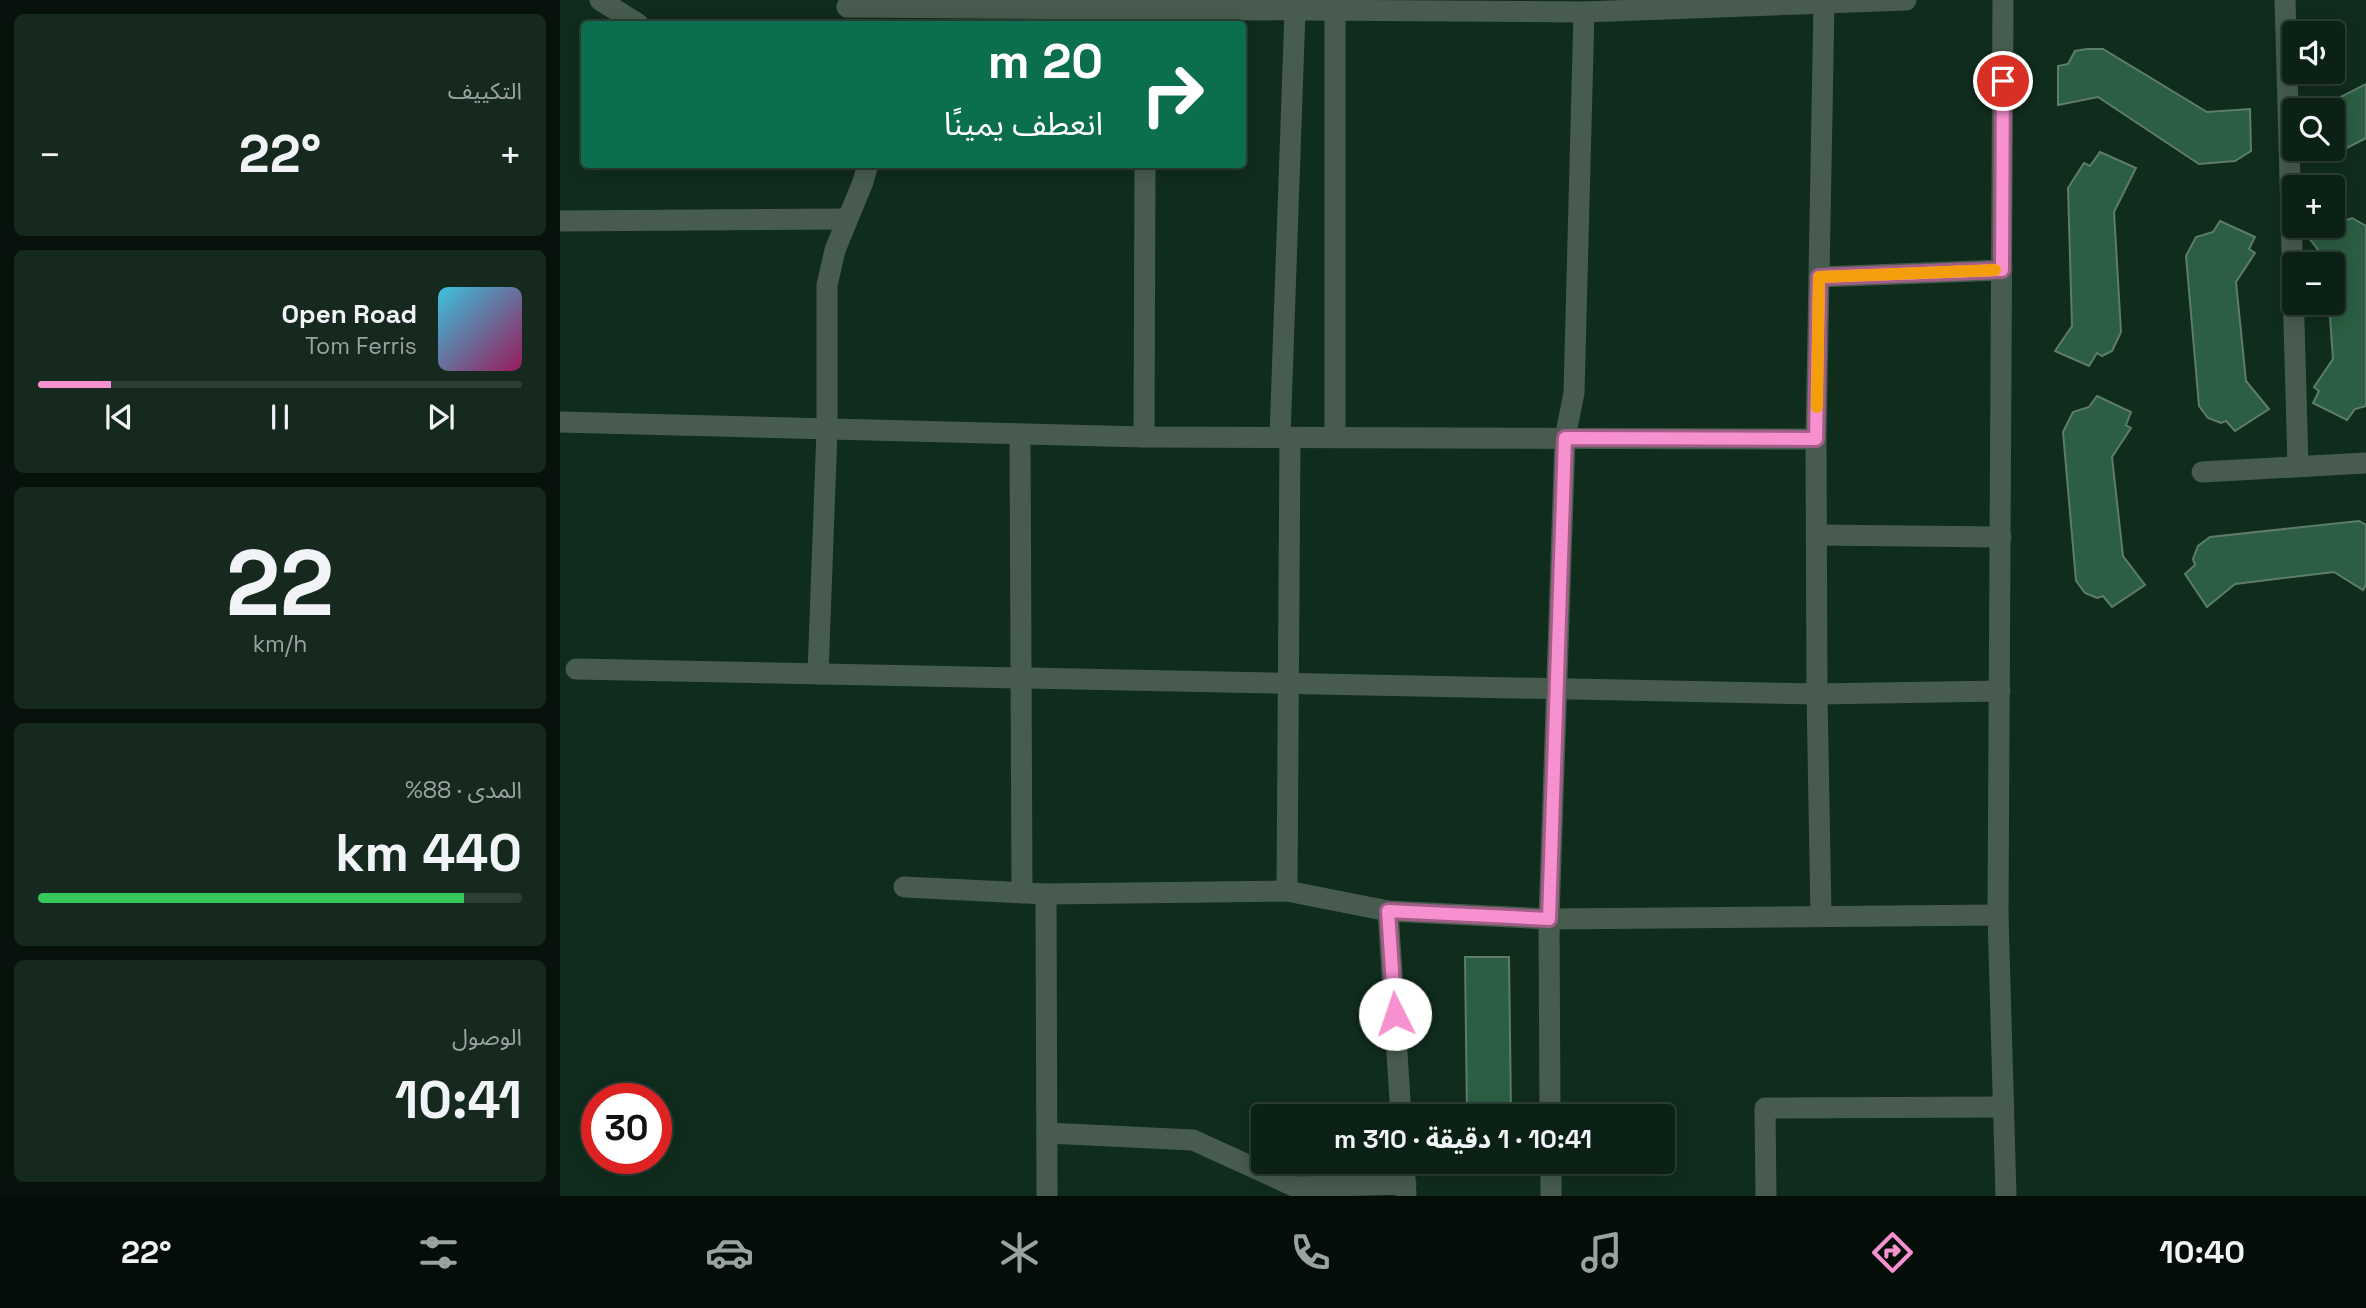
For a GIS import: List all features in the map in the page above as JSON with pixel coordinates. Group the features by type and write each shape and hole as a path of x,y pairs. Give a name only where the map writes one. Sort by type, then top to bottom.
{"street":[{"path":"600,0 633,21"},
{"path":"849,8 1146,17 1335,10 1584,12 1906,0"},
{"path":"2003,0 1998,915 2006,1196"},
{"path":"2285,0 2298,466"},
{"path":"1821,916 1816,439 1824,3"},
{"path":"1335,10 1335,437"},
{"path":"1287,891 1289,682 1285,437 1295,11"},
{"path":"1550,1104 1549,919 1556,688 1565,438 1574,393 1584,12"},
{"path":"818,674 827,430 827,285 835,250 866,168"},
{"path":"1144,437 1145,168"},
{"path":"560,221 847,219"},
{"path":"1819,277 2002,270"},
{"path":"560,422 1144,437 1816,439"},
{"path":"1020,435 1022,892"},
{"path":"2202,472 2366,463"},
{"path":"1817,535 2001,537"},
{"path":"576,669 1817,694 2000,691"},
{"path":"904,887 1046,894 1287,891 1388,911 1549,919 1998,915"},
{"path":"1046,894 1047,1196"},
{"path":"1388,911 1400,1104"},
{"path":"1766,1196 1765,1108 2004,1107"},
{"path":"1047,1133 1193,1140 1296,1187 1406,1190"},
{"path":"1551,1174 1551,1196"}],"building":[{"path":"2103,49 2207,112 2250,109 2251,151 2235,161 2199,164 2098,97 2058,105 2058,66 2068,64 2075,51"},
{"path":"2366,84 2366,138 2345,149 2345,98 2339,98"},
{"path":"2100,152 2136,168 2114,212 2121,332 2112,351 2102,356 2097,353 2089,366 2055,351 2072,326 2068,188 2084,163 2090,166"},
{"path":"2345,218 2347,220 2352,218 2366,226 2366,406 2355,409 2347,420 2313,403 2319,391 2314,387 2333,359 2330,315 2345,315 2345,252 2320,252 2309,238 2345,238"},
{"path":"2220,221 2255,237 2249,249 2255,253 2236,282 2246,381 2269,409 2235,431 2226,421 2221,423 2208,418 2199,406 2186,256 2196,237 2213,232"},
{"path":"2097,396 2131,412 2126,425 2131,428 2112,457 2123,556 2145,585 2112,607 2103,596 2097,598 2085,593 2076,581 2063,432 2073,412 2089,407"},
{"path":"2359,521 2366,525 2366,585 2363,590 2334,572 2235,584 2207,607 2185,574 2195,565 2193,559 2198,546 2210,537"},
{"path":"1465,957 1509,957 1511,1104 1467,1104"}],"slow traffic":[{"path":"1817,407 1819,277 1995,270"}],"route":[{"path":"1395,1014 1388,911 1549,919 1565,438 1816,439 1819,277 2002,270 2003,81"}]}
